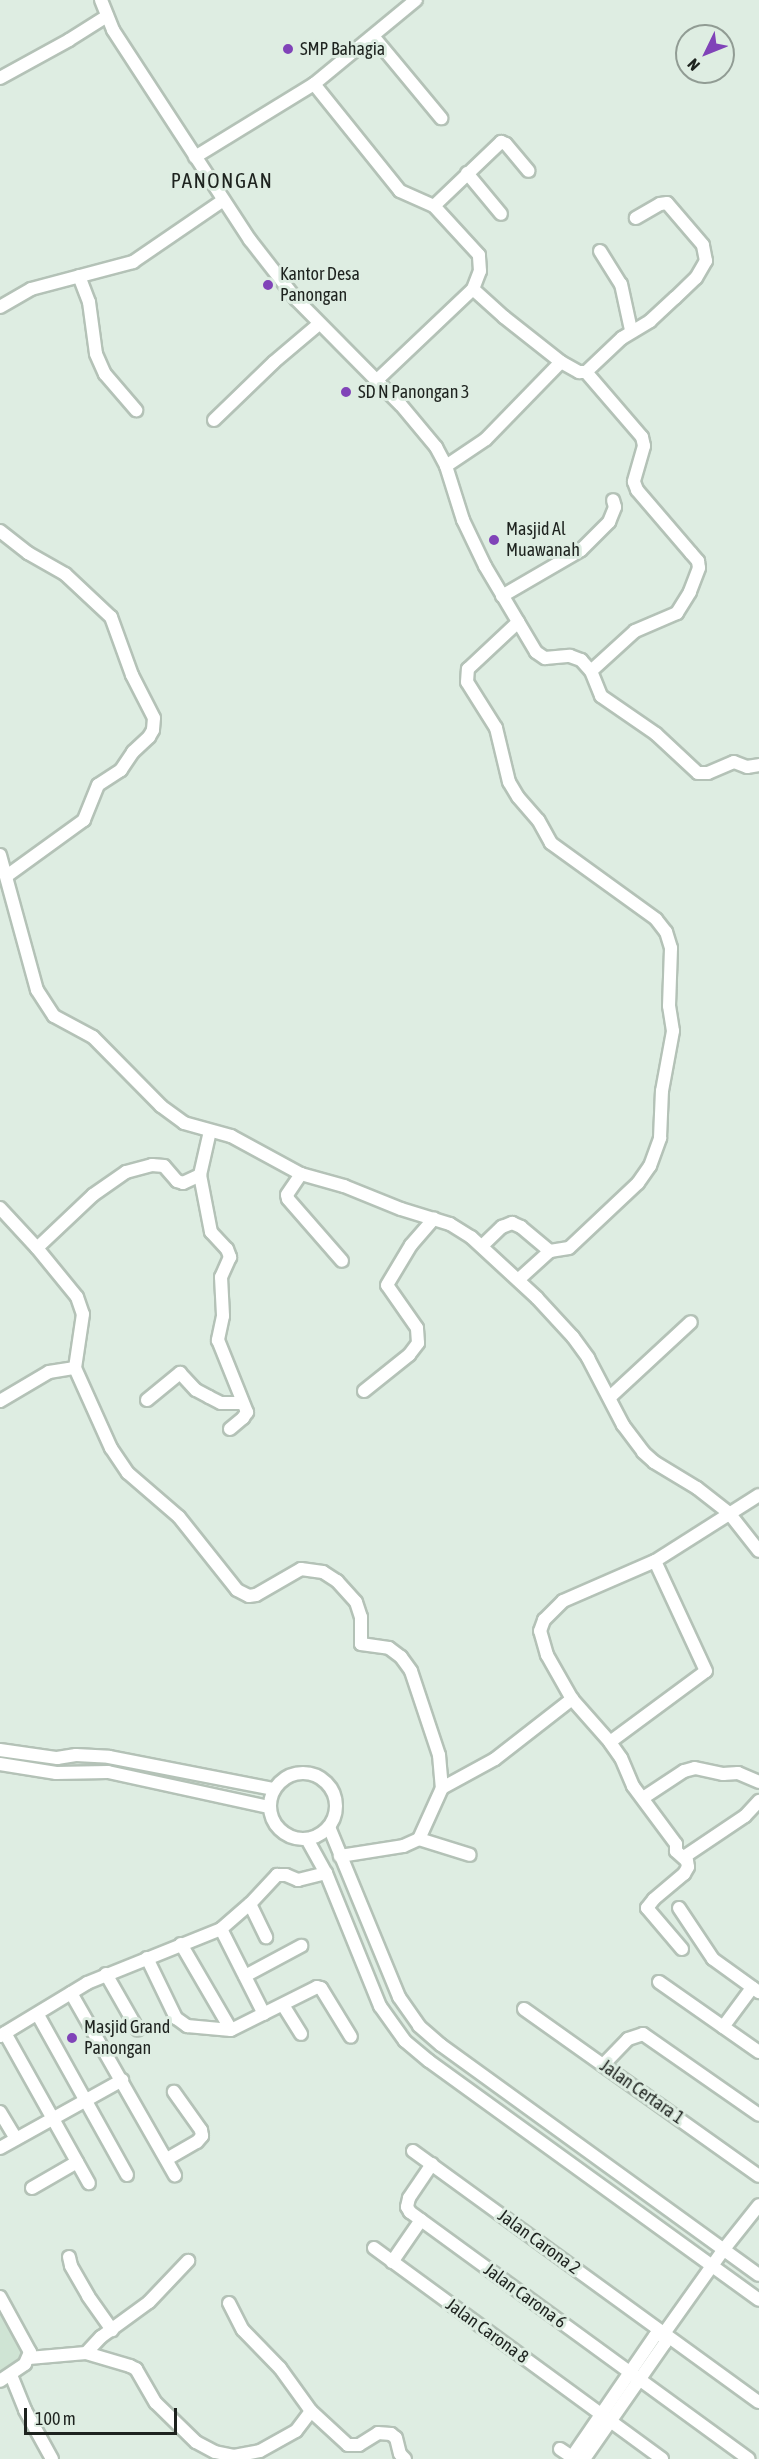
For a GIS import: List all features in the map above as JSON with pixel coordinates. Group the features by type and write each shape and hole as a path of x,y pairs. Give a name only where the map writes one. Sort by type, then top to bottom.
{"street":[{"path":"101,0 107,16 222,201 296,299 419,425 446,466 463,520 502,596 540,657 552,659 576,657 591,671 596,689 609,704 656,734 698,772 708,773 734,762 747,767 759,765"},
{"path":"195,157 314,84 416,0"},
{"path":"0,78 107,16"},
{"path":"373,36 441,118"},
{"path":"314,84 400,191 434,206 479,255 480,271 473,288 376,381"},
{"path":"434,206 501,142 507,144 529,171"},
{"path":"467,173 501,214"},
{"path":"0,307 30,289 133,262 222,201"},
{"path":"473,288 504,317 561,362 579,372 586,372 631,330 650,321 675,298 696,278 706,261 703,245 667,203 660,204 636,218"},
{"path":"600,251 621,285 631,330"},
{"path":"79,276 89,302 96,354 105,374 136,410"},
{"path":"214,420 274,362 319,324"},
{"path":"446,466 486,439 561,362"},
{"path":"586,372 642,437 644,446 634,482 637,490 698,561 699,568 690,592 677,613 635,631 591,671"},
{"path":"502,596 588,544 602,532 613,515 614,501"},
{"path":"0,531 28,553 65,574 111,617 132,675 154,717 153,730 149,737 133,752 121,770 98,785 84,820 8,875"},
{"path":"518,622 474,662 466,674 467,682 496,728 509,782 518,797 538,820 551,843 656,919 666,932 671,948 669,1006 673,1031 662,1091 660,1138 654,1157 639,1183 569,1248 550,1251 518,1280"},
{"path":"0,855 8,875 21,938 43,1003 54,1016 93,1037 172,1115 184,1123 251,1145 301,1174 344,1186 401,1209 457,1227 482,1246 518,1280 573,1337 610,1397 623,1425 649,1457 697,1488 729,1513 759,1551"},
{"path":"210,1131 200,1175 211,1232 230,1254 229,1264 221,1277 223,1317 218,1340 246,1415 231,1429"},
{"path":"37,1248 93,1195 126,1172 152,1165 164,1166 177,1181 183,1183 200,1175"},
{"path":"301,1174 287,1196 288,1199 342,1261"},
{"path":"0,1208 71,1288 82,1307 82,1325 77,1343 75,1368 119,1462 139,1484 179,1517 237,1590 249,1596 256,1595 293,1573 308,1569 331,1576 345,1588 359,1609 360,1644 389,1648 401,1657 411,1671 439,1755 442,1788 419,1839"},
{"path":"364,1391 409,1355 418,1343 417,1328 387,1285 411,1245 434,1219"},
{"path":"482,1246 502,1227 512,1223 550,1251"},
{"path":"610,1397 691,1322"},
{"path":"0,1401 49,1372 75,1368"},
{"path":"147,1400 180,1373 196,1390 221,1403 242,1403"},
{"path":"682,1949 648,1908 654,1899 686,1872 688,1867 684,1857 676,1851 676,1844 633,1786 621,1758 610,1742 572,1700 541,1642 540,1631 544,1620 562,1601 655,1561 759,1495"},
{"path":"610,1742 706,1671 655,1561"},
{"path":"442,1788 495,1759 572,1700"},
{"path":"0,1750 57,1758 76,1755 109,1757 274,1789"},
{"path":"108,1772 109,1757"},
{"path":"0,1764 56,1773 108,1772 269,1807"},
{"path":"643,1798 684,1771 695,1768 723,1774 738,1773 759,1782"},
{"path":"305,1772 322,1779 329,1785 336,1801 336,1810 329,1827 322,1833 307,1839 292,1838 280,1830 271,1816 269,1807 274,1789 279,1782 296,1773 305,1772"},
{"path":"684,1857 745,1816 759,1801"},
{"path":"329,1827 399,1997 419,2026 441,2045 759,2275"},
{"path":"307,1839 326,1874 380,2006 405,2041 429,2061 759,2300"},
{"path":"340,1856 403,1846 419,1839 470,1855"},
{"path":"89,2183 2,2035 106,1974 220,1929 250,1904 277,1875 298,1880 326,1874"},
{"path":"250,1904 266,1937"},
{"path":"679,1908 712,1959 756,1990 723,2027"},
{"path":"220,1929 264,2014"},
{"path":"181,1944 231,2030"},
{"path":"245,1976 301,1946"},
{"path":"147,1958 180,2022 194,2027 231,2030 313,1988 321,1988 351,2037"},
{"path":"106,1974 138,2030"},
{"path":"659,1982 759,2052"},
{"path":"71,1993 175,2175"},
{"path":"283,2005 301,2034"},
{"name":"Jalan Certara 1","path":"524,2009 759,2176"},
{"path":"38,2015 128,2175"},
{"path":"603,2065 628,2039 643,2034 651,2037 759,2115"},
{"path":"0,2148 122,2080"},
{"path":"166,2159 197,2142 202,2136 201,2130 174,2092"},
{"path":"0,2112 16,2139"},
{"name":"Jalan Carona 2","path":"413,2151 759,2402"},
{"path":"32,2188 76,2162"},
{"path":"392,2262 421,2220 407,2207 409,2198 432,2164"},
{"path":"560,2449 577,2458 635,2375 665,2343 665,2332 724,2249 759,2205"},
{"name":"Jalan Carona 6","path":"421,2220 749,2459"},
{"name":"Jalan Carona 8","path":"374,2248 662,2459"},
{"path":"69,2257 71,2266 88,2296 112,2330"},
{"path":"86,2353 164,2288 188,2261"},
{"path":"0,2297 28,2344 29,2358"},
{"path":"229,2303 243,2330 280,2368 311,2411 348,2445 359,2445 378,2433 391,2434 396,2438 398,2452 405,2459"},
{"path":"52,2459 6,2378 29,2358 86,2353 136,2369 156,2403 196,2442 215,2452 234,2456 260,2451 296,2430 311,2411"},
{"path":"203,2459 215,2452"}],"shaded area":[{"path":"0,2309 23,2348 20,2357 0,2371"}],"place":[{"name":"SMP Bahagia","path":"288,49"},
{"name":"Kantor Desa Panongan","path":"268,285"},
{"name":"SD N Panongan 3","path":"346,392"},
{"name":"Masjid Al Muawanah","path":"494,540"},
{"name":"Masjid Grand Panongan","path":"72,2038"}],"district":[{"name":"PANONGAN","path":"222,180"}]}
